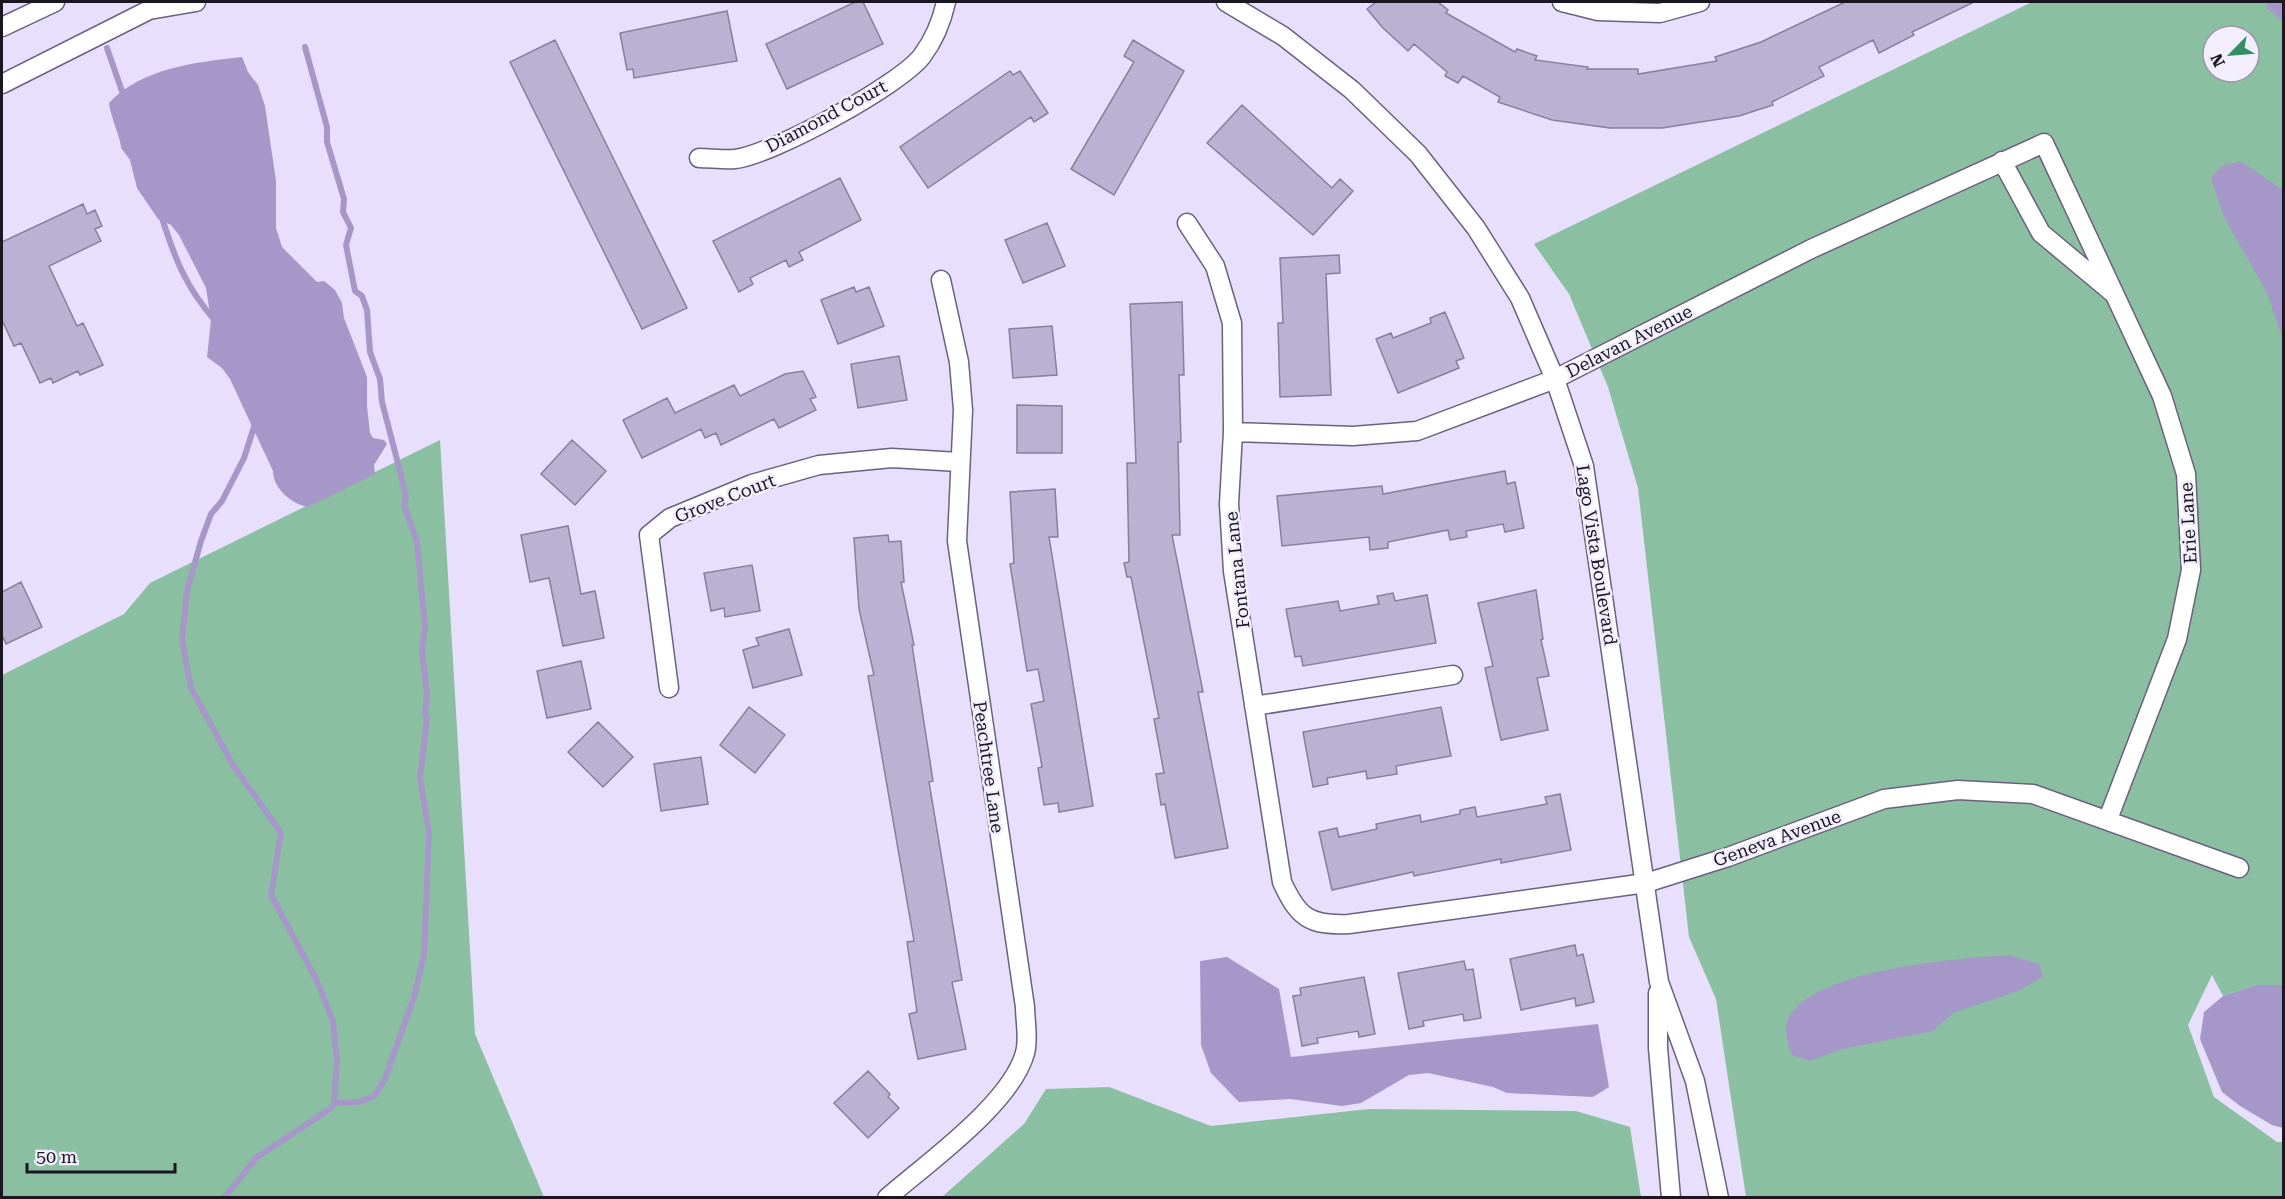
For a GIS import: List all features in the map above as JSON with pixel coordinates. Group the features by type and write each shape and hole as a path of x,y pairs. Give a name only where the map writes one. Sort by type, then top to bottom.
{"street":[{"path":"2,27 55,2"},
{"path":"2,84 148,6 196,2"},
{"name":"Diamond Court","path":"699,158 736,159 771,147 859,103 890,84 922,56 942,20 946,2"},
{"name":"Lago Vista Boulevard","path":"1226,2 1283,36 1352,90 1418,154 1476,228 1520,298 1555,379 1584,466 1659,982 1695,1081 1719,1197"},
{"path":"1562,2 1598,11 1660,13 1700,2"},
{"name":"Erie Lane","path":"2108,819 2176,639 2191,570 2186,474 2162,396 2118,298 2044,143 2002,162 2041,233 2118,298"},
{"name":"Delavan Avenue","path":"1233,432 1353,436 1417,431 1555,379 1811,249 2002,162"},
{"name":"Fontana Lane","path":"1187,223 1215,266 1232,323 1233,432 1230,504 1233,571 1282,882 1292,904 1306,917"},
{"name":"Peachtree Lane","path":"887,1197 993,1105 1012,1080 1025,1052 1025,1006 957,541 963,410 959,362 941,280"},
{"name":"Grove Court","path":"669,688 649,535 670,518 752,484 819,465 892,458 959,462"},
{"path":"1254,706 1453,675"},
{"name":"Geneva Avenue","path":"1306,917 1324,926 1348,924 1646,883 1728,857 1884,799 1958,790 2033,794 2108,819 2239,868"},
{"path":"1659,982 1658,1048 1671,1197"}],"green space":[{"path":"2032,2 2283,2 2283,985 2256,985 2223,996 2212,975 2188,1025 2214,1097 2277,1142 2283,1142 2283,1197 1746,1197 1716,999 1689,937 1638,488 1608,387 1569,294 1534,244"},
{"path":"440,440 475,1034 544,1197 2,1198 2,675 124,614 150,583"},
{"path":"1109,1087 1211,1126 1369,1109 1576,1111 1630,1127 1641,1197 942,1197 1024,1124 1046,1089"}],"shaded area":[{"path":"2266,2 2283,2 2283,21 2268,9"},
{"path":"242,57 248,72 258,85 265,106 276,181 276,228 282,247 317,282 324,281 335,290 342,303 344,318 367,377 370,433 373,438 384,440 387,444 374,465 375,474 308,507 289,499 280,489 230,379 222,368 207,357 211,320 206,288 179,235 171,225 158,219 137,188 130,160 121,148 109,103 122,91 153,74 207,61"},
{"path":"2240,161 2283,190 2283,340 2267,293 2223,215 2211,178 2220,167"},
{"path":"2010,955 2039,964 2043,977 2018,991 1953,1013 1933,1031 1842,1049 1810,1061 1792,1055 1786,1028 1789,1017 1809,997 1833,985 1894,968"},
{"path":"1227,957 1279,989 1291,1057 1598,1024 1609,1087 1593,1097 1507,1093 1493,1087 1428,1073 1409,1075 1361,1103 1342,1106 1290,1099 1239,1102 1211,1073 1201,1045 1200,961"},
{"path":"2256,985 2283,985 2283,1128 2272,1125 2222,1092 2200,1039 2204,1012 2223,996"}],"building":[{"path":"855,2 863,2 883,44 787,89 766,44"},
{"path":"1376,2 1438,2 1448,10 1446,13 1515,52 1517,49 1537,56 1535,60 1588,67 1587,69 1638,69 1638,74 1717,61 1715,57 1761,42 1845,2 1974,2 1912,32 1914,35 1879,53 1873,40 1819,67 1824,76 1772,102 1773,105 1739,116 1662,128 1610,128 1552,120 1498,102 1500,97 1463,76 1458,83 1445,76 1447,72 1414,44 1408,51 1383,28 1367,9"},
{"path":"727,11 737,61 634,78 633,69 627,70 620,33"},
{"path":"555,40 687,308 642,329 510,62"},
{"path":"1133,40 1184,71 1114,195 1071,169 1134,62 1124,56"},
{"path":"1010,71 1013,75 1020,71 1048,113 1034,122 1031,117 928,188 900,147"},
{"path":"1242,105 1332,188 1340,179 1353,191 1313,235 1207,143"},
{"path":"840,178 861,220 799,252 803,260 789,267 786,260 750,278 753,284 739,292 713,241"},
{"path":"83,204 87,214 95,210 102,226 95,229 101,241 49,266 77,326 83,323 103,365 80,375 78,371 53,383 51,378 40,383 21,343 14,346 2,320 2,242"},
{"path":"1047,223 1065,266 1023,283 1005,240"},
{"path":"1339,255 1340,273 1326,274 1331,395 1280,397 1278,323 1283,323 1280,258"},
{"path":"854,287 856,292 869,287 884,326 838,344 821,300"},
{"path":"1182,302 1184,375 1179,375 1181,442 1178,442 1180,535 1172,535 1203,692 1198,692 1228,848 1175,858 1165,804 1161,805 1156,774 1164,773 1154,719 1159,718 1131,577 1127,577 1124,563 1129,562 1127,463 1136,463 1130,304"},
{"path":"1445,312 1464,358 1456,361 1459,368 1398,393 1376,339 1391,333 1393,338 1431,323 1430,318"},
{"path":"1052,326 1057,375 1013,378 1009,329"},
{"path":"899,356 907,400 858,408 851,364"},
{"path":"803,371 816,397 810,399 816,410 779,428 774,419 721,445 716,433 705,438 701,429 642,458 623,420 667,398 675,413 734,385 740,396 785,374"},
{"path":"1017,405 1062,406 1062,453 1017,453"},
{"path":"572,440 606,471 575,505 541,474"},
{"path":"1505,471 1507,484 1515,482 1524,528 1505,532 1503,524 1466,531 1467,537 1450,540 1448,530 1388,542 1388,548 1370,550 1369,537 1282,546 1277,496 1382,486 1383,494"},
{"path":"1055,489 1058,537 1049,537 1093,806 1059,812 1058,803 1044,805 1038,768 1042,767 1031,704 1044,701 1038,669 1027,671 1010,564 1014,563 1010,492"},
{"path":"568,526 581,594 595,591 604,638 563,646 549,578 530,582 521,535"},
{"path":"888,535 889,542 901,541 904,582 901,582 914,645 912,645 933,781 929,782 962,980 952,982 966,1049 918,1059 909,1014 917,1012 907,942 914,941 868,676 874,675 859,609 854,538"},
{"path":"752,565 760,611 725,617 724,608 711,611 704,573"},
{"path":"21,582 42,627 6,644 2,635 2,592"},
{"path":"1536,590 1543,639 1541,640 1549,676 1537,678 1548,730 1501,740 1485,668 1493,666 1478,603"},
{"path":"1393,593 1395,601 1427,595 1436,643 1303,666 1301,656 1295,657 1286,609 1338,601 1340,611 1379,604 1377,596"},
{"path":"789,629 802,675 753,688 743,650 759,645 756,638"},
{"path":"581,661 591,709 547,718 537,671"},
{"path":"749,707 785,735 755,773 720,745"},
{"path":"1441,707 1451,756 1396,766 1397,774 1367,779 1366,771 1327,778 1328,784 1313,787 1303,732"},
{"path":"598,722 633,757 603,787 568,752"},
{"path":"701,757 708,804 661,811 654,764"},
{"path":"1560,794 1571,850 1501,863 1501,859 1414,876 1413,872 1332,890 1319,832 1337,828 1339,837 1377,829 1376,824 1420,815 1421,822 1460,814 1460,810 1475,807 1477,817 1547,804 1545,797"},
{"path":"1575,945 1577,956 1583,954 1594,1002 1576,1006 1575,998 1521,1010 1510,959"},
{"path":"1464,961 1466,970 1473,969 1481,1018 1464,1021 1463,1014 1423,1021 1424,1026 1409,1029 1398,973"},
{"path":"1364,977 1375,1034 1359,1037 1358,1031 1317,1038 1318,1043 1302,1046 1293,996 1301,995 1300,988"},
{"path":"868,1071 890,1094 888,1097 899,1108 868,1138 834,1103"}],"waterway":[{"path":"305,47 327,127 327,142 344,199 343,212 351,228 346,245 355,291 362,296 367,310 370,352 380,379 382,402 406,497 404,505 417,542 425,627 422,649 427,696 425,713 427,719 420,777 429,833 424,955 414,997 384,1081 374,1096 359,1102 334,1103"},
{"path":"107,48 124,97"},
{"path":"161,215 182,272 196,296 216,322"},
{"path":"224,1198 257,1157 330,1109 334,1103 337,1061 333,1021 317,981 271,895 281,833 233,765 191,688 182,640 187,591 201,541 211,514 222,501 244,458 255,424"}]}
